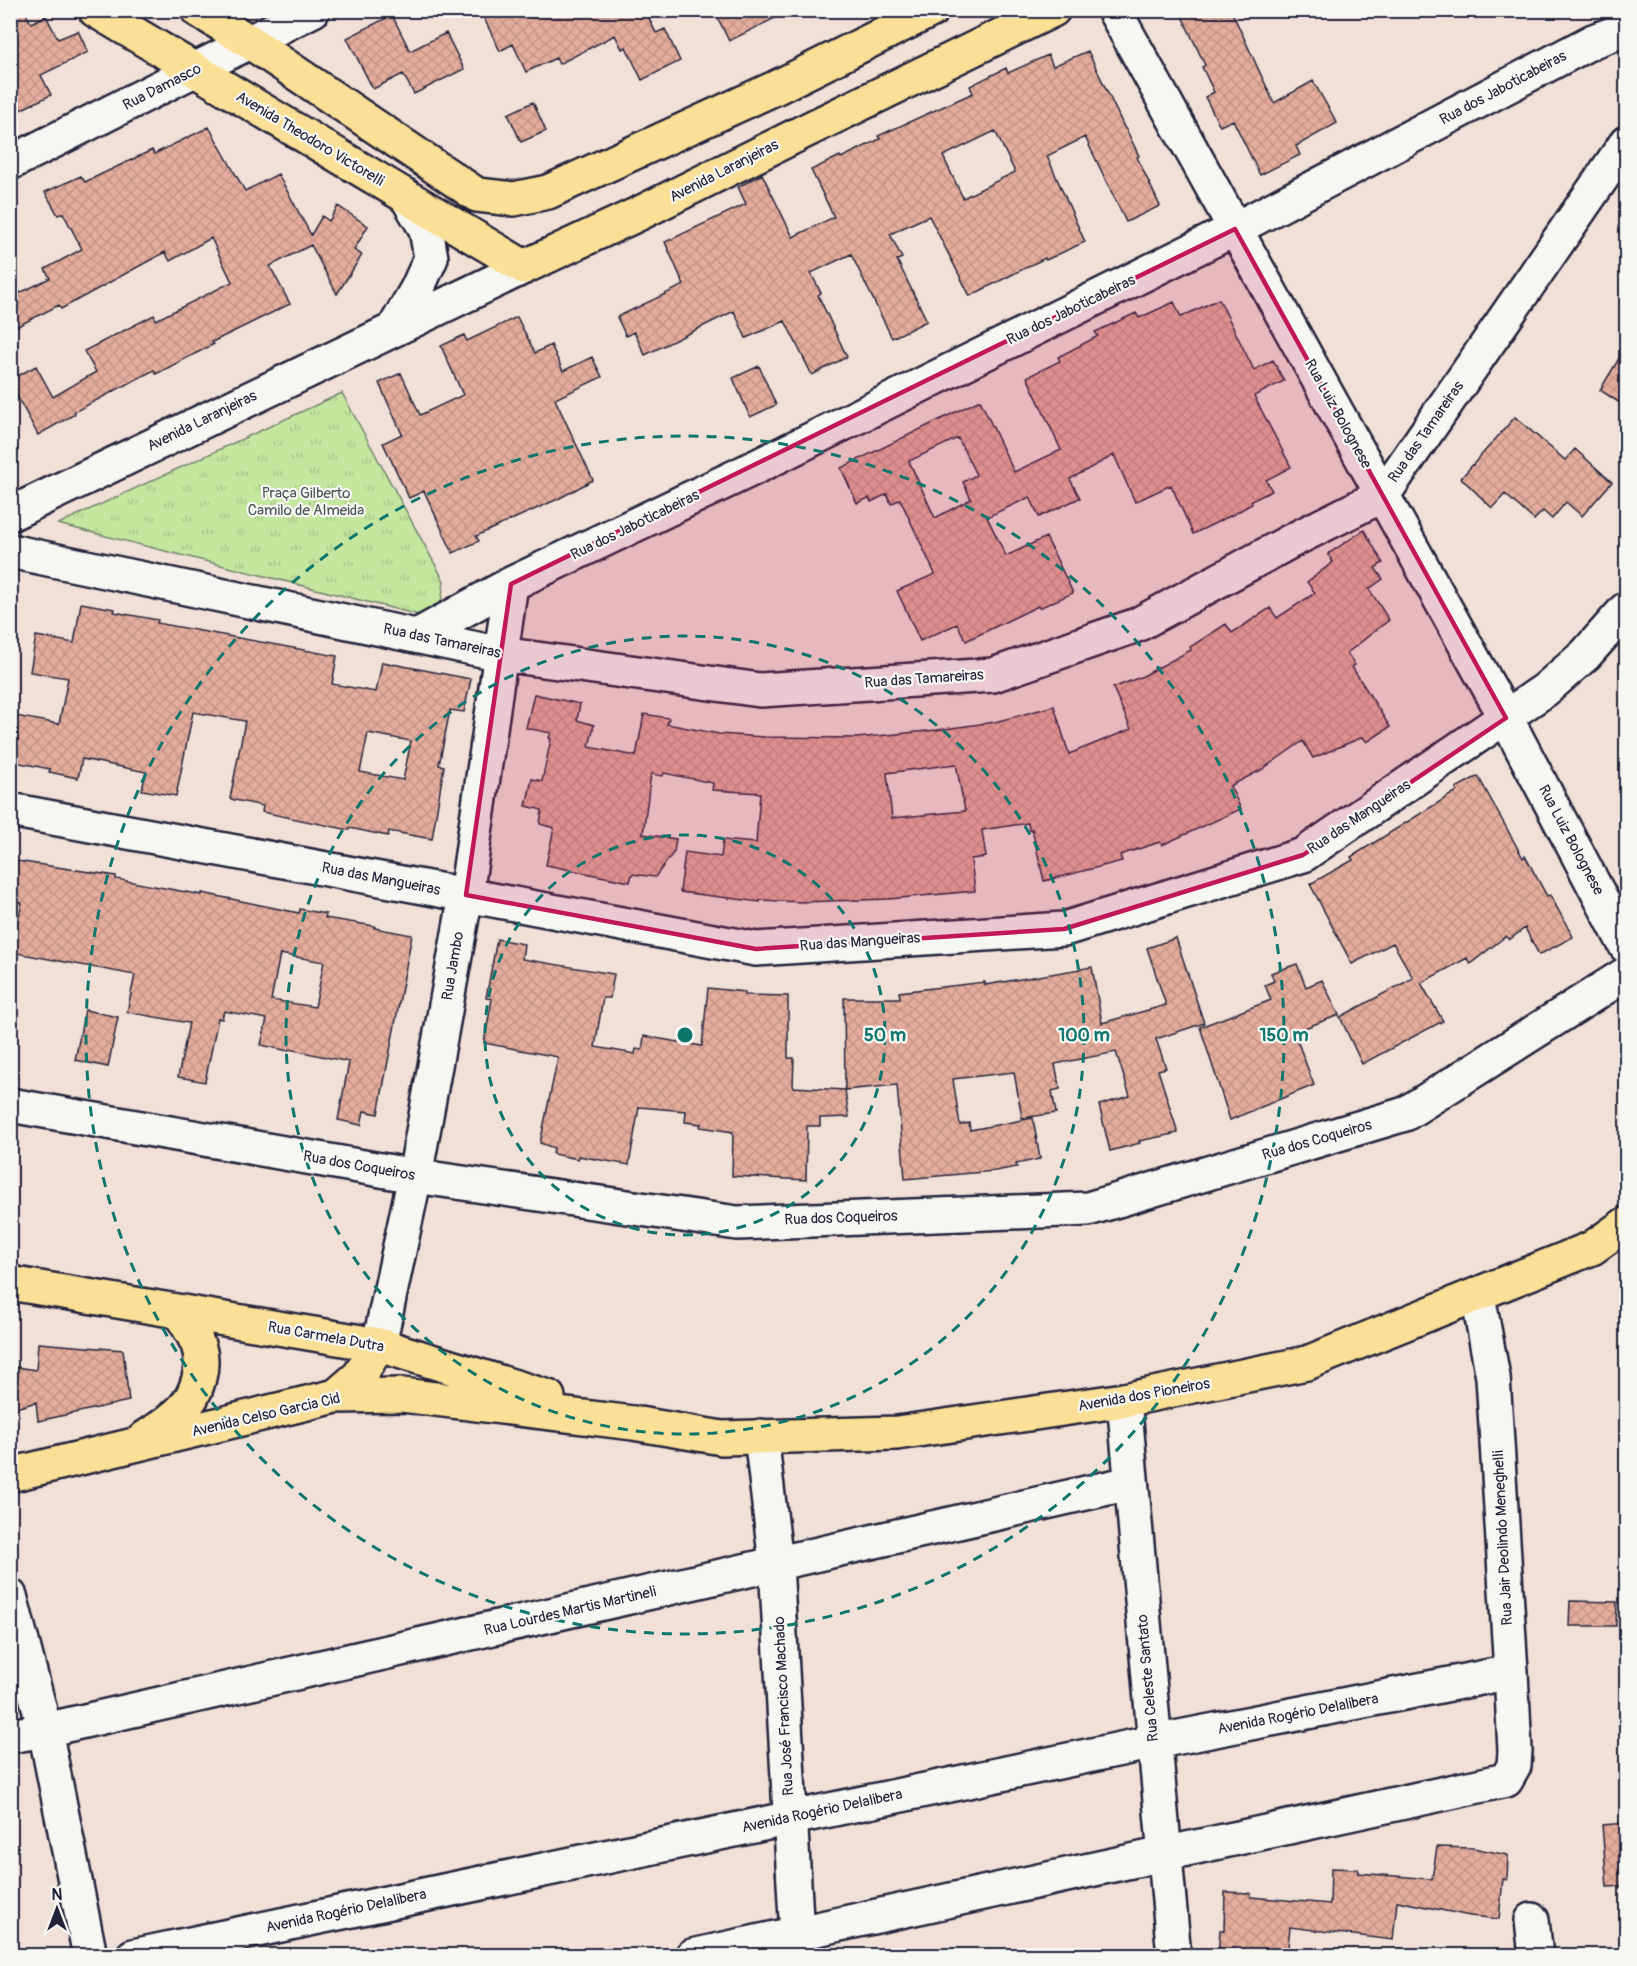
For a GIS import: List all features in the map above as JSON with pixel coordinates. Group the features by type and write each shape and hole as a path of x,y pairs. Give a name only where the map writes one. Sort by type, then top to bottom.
{"main road":[{"name":"Avenida Theodoro Victorelli","path":"95,10 524,267"},
{"path":"198,10 250,42 477,195 514,199 548,192 764,93 932,10"},
{"name":"Avenida Laranjeiras","path":"524,267 638,214 1053,10"},
{"name":"Avenida dos Pioneiros","path":"633,1424 722,1438 897,1433 1124,1400 1307,1363 1478,1296 1592,1248 1626,1224"},
{"name":"Rua Carmela Dutra","path":"10,1284 380,1345 633,1424"},
{"path":"134,1446 182,1410 201,1373 202,1358 198,1346 180,1313"},
{"path":"336,1396 359,1376 380,1345"},
{"name":"Avenida Celso Garcia Cid","path":"10,1475 336,1396 402,1395 633,1424"}],"street":[{"name":"Rua Damasco","path":"10,163 312,10"},
{"name":"Rua Luiz Bolognese","path":"1114,10 1506,718 1626,945"},
{"name":"Rua dos Jaboticabeiras","path":"417,636 511,584 756,467 1235,229 1593,41 1626,29"},
{"name":"Rua das Tamareiras","path":"10,551 501,654 760,690 993,675 1137,625 1291,541 1383,495 1626,143"},
{"path":"394,329 417,289 431,258 426,229 406,196"},
{"name":"Avenida Laranjeiras","path":"22,508 524,267"},
{"path":"22,508 33,520 44,558"},
{"name":"Rua Jambo","path":"380,1345 415,1176 466,895 511,584"},
{"name":"Rua das Mangueiras","path":"10,810 756,948 1064,929 1303,855 1545,690 1585,655 1626,609"},
{"name":"Rua dos Coqueiros","path":"10,1105 415,1176 737,1223 1088,1209 1405,1114 1626,974"},
{"name":"Rua Jair Deolindo Meneghelli","path":"1165,1854 1506,1780 1514,1766 1511,1672 1493,1377 1478,1296"},
{"name":"Rua Celeste Santato","path":"1124,1400 1174,1956"},
{"name":"Rua José Francisco Machado","path":"761,1436 776,1564 798,1944"},
{"name":"Rua Lourdes Martis Martineli","path":"10,1736 45,1730 1130,1483"},
{"path":"10,1596 45,1730 90,1956"},
{"name":"Avenida Rogério Delalibera","path":"134,1956 1154,1742 1511,1672"},
{"path":"692,1956 798,1944 1165,1854"},
{"path":"1532,1920 1536,1956"}],"highlighted area":[{"path":"1235,229 1506,718 1303,855 1064,929 756,949 466,895 511,584"}],"green space":[{"name":"Praça Gilberto Camilo de Almeida","path":"342,393 444,581 439,620 58,524"}],"building":[{"path":"10,10 24,10 31,23 46,16 58,39 78,31 88,52 41,75 51,95 10,115"},
{"path":"480,10 645,10 656,33 665,29 680,61 642,80 626,47 622,49 615,35 559,64 556,58 526,72 513,44 500,51"},
{"path":"714,10 791,10 729,41"},
{"path":"1179,10 1231,10 1274,103 1313,81 1337,123 1296,146 1300,155 1260,175 1233,120 1220,126 1205,97 1214,92 1202,67 1205,65"},
{"path":"392,15 410,51 446,33 464,69 414,94 403,74 373,89 347,38"},
{"path":"1088,51 1139,156 1137,157 1160,206 1126,222 1085,137 1047,156 1085,242 1046,260 1045,258 970,296 929,216 890,234 902,258 897,260 927,321 892,338 851,254 811,273 821,293 818,295 847,357 812,375 785,321 746,338 734,311 645,355 634,332 626,336 617,317 684,285 665,242 746,204 738,187 762,174 793,237 834,217 811,170 840,156 841,158 880,139 878,136 973,93 970,86 1006,68 1008,73 1048,55 1053,66","holes":["995,131 1015,172 963,198 943,156"]},
{"path":"533,102 546,131 521,142 508,114"},
{"path":"209,127 245,191 278,174 311,235 322,216 329,221 338,206 368,226 354,250 362,255 337,294 311,245 270,266 290,304 212,342 214,344 156,374 154,370 74,412 75,414 38,435 10,380 36,366 53,397 96,372 84,351 154,315 156,320 232,282 211,238 170,261 165,252 61,309 59,305 10,330 10,298 50,278 45,269 82,249 63,213 58,215 45,192 81,176 85,182 152,150 154,154"},
{"path":"1219,299 1254,370 1273,360 1284,381 1254,396 1291,467 1266,480 1272,491 1251,501 1252,504 1232,515 1193,534 1171,485 1135,502 1114,455 1070,479 1080,498 1039,517 1030,497 987,517 1006,556 1046,537 1073,593 1039,608 1038,606 966,641 957,624 920,641 897,591 935,574 900,499 891,504 887,494 871,502 869,498 857,503 841,468 980,400 1014,472 1061,450 1027,377 1060,361 1058,357 1098,336 1095,332 1136,313 1139,318 1174,302 1181,317","holes":["958,438 976,475 963,482 971,499 935,518 909,461"]},
{"path":"517,317 535,353 551,345 563,371 592,357 602,377 555,399 593,480 560,498 476,536 479,541 453,553 424,491 409,498 383,443 402,434 379,383 401,373 420,415 463,395 441,346 464,335 467,341"},
{"path":"1626,347 1626,407 1600,390"},
{"path":"759,366 776,405 750,417 733,378"},
{"path":"1515,417 1565,460 1575,449 1612,482 1582,516 1566,502 1552,519 1543,511 1534,520 1505,494 1492,508 1461,478"},
{"path":"1364,530 1383,563 1375,568 1383,579 1369,589 1389,620 1347,653 1355,665 1352,667 1390,727 1367,742 1363,737 1313,758 1303,741 1261,770 1230,786 1241,809 1162,845 1160,842 1120,855 1122,861 1044,881 1032,829 1029,830 1028,823 982,830 986,857 971,859 975,891 889,899 800,902 760,900 760,902 680,892 685,852 721,857 723,840 756,843 760,793 712,790 713,783 664,773 663,776 651,774 643,834 676,839 674,852 655,877 632,874 630,882 546,865 554,828 540,824 542,810 526,806 532,779 542,781 551,739 549,738 551,733 526,728 534,694 580,704 577,720 594,725 589,747 636,756 644,714 669,718 667,724 719,734 857,738 995,722 1054,706 1069,754 1131,729 1113,688 1143,676 1191,650 1190,647 1226,624 1232,633 1270,608 1277,618 1315,593 1307,582 1333,562 1328,554","holes":["956,764 965,811 892,818 887,773"]},
{"path":"81,603 158,620 157,623 337,656 332,684 376,692 382,662 471,679 464,712 450,710 439,765 444,766 432,839 389,831 388,836 350,828 349,830 262,812 263,806 230,799 245,721 193,712 176,796 142,790 146,772 82,759 78,778 49,772 50,769 10,761 10,746 16,716 59,724 68,678 30,672 36,636 74,643","holes":["368,733 411,741 403,780 360,772"]},
{"path":"1478,776 1523,858 1525,856 1547,896 1550,895 1573,937 1539,955 1525,928 1509,940 1506,936 1470,964 1467,958 1421,983 1443,1021 1362,1064 1340,1017 1413,978 1393,943 1352,964 1310,884 1353,860 1351,857"},
{"path":"10,860 116,876 116,879 202,895 202,893 299,913 300,909 326,914 325,918 412,935 378,1114 364,1111 361,1125 338,1120 349,1062 261,1045 267,1019 224,1011 222,1019 218,1018 205,1082 178,1077 189,1023 127,1012 135,975 11,952 22,903 10,901","holes":["280,954 324,962 315,1007 271,1000"]},
{"path":"1176,938 1204,1023 1156,1039 1166,1068 1158,1070 1178,1133 1139,1141 1140,1143 1110,1151 1099,1105 1130,1096 1116,1052 1055,1064 1060,1089 1052,1091 1056,1113 1022,1118 1014,1072 953,1079 960,1125 969,1123 970,1130 1033,1118 1040,1159 1016,1164 1017,1167 995,1171 905,1179 897,1085 845,1090 844,998 900,998 899,992 985,982 985,985 1092,967 1102,1023 1166,1005 1147,948"},
{"path":"497,939 524,944 522,959 614,974 610,998 603,998 595,1047 635,1054 636,1049 642,1050 644,1036 702,1046 708,988 745,992 745,995 788,996 788,1058 794,1058 793,1087 845,1090 849,1117 820,1118 820,1126 807,1126 806,1180 732,1176 733,1132 700,1127 701,1124 685,1122 686,1111 639,1107 629,1165 553,1154 554,1148 540,1143 558,1057 484,1043 492,999 486,998"},
{"path":"1297,964 1306,987 1322,980 1339,1015 1294,1032 1314,1085 1230,1120 1200,1027 1271,1000 1265,985 1274,981 1271,973"},
{"path":"85,1010 118,1017 108,1067 75,1060"},
{"path":"38,1343 123,1350 129,1401 38,1421 36,1402 10,1410 10,1366 36,1370"},
{"path":"1570,1601 1617,1602 1616,1626 1569,1626"},
{"path":"1626,1823 1626,1886 1607,1887 1602,1825"},
{"path":"1437,1847 1473,1848 1508,1855 1507,1880 1503,1879 1499,1919 1470,1916 1397,1901 1393,1940 1290,1927 1287,1956 1218,1956 1220,1930 1224,1930 1225,1892 1251,1893 1251,1897 1330,1904 1331,1868 1358,1869 1358,1873 1432,1879"}]}
